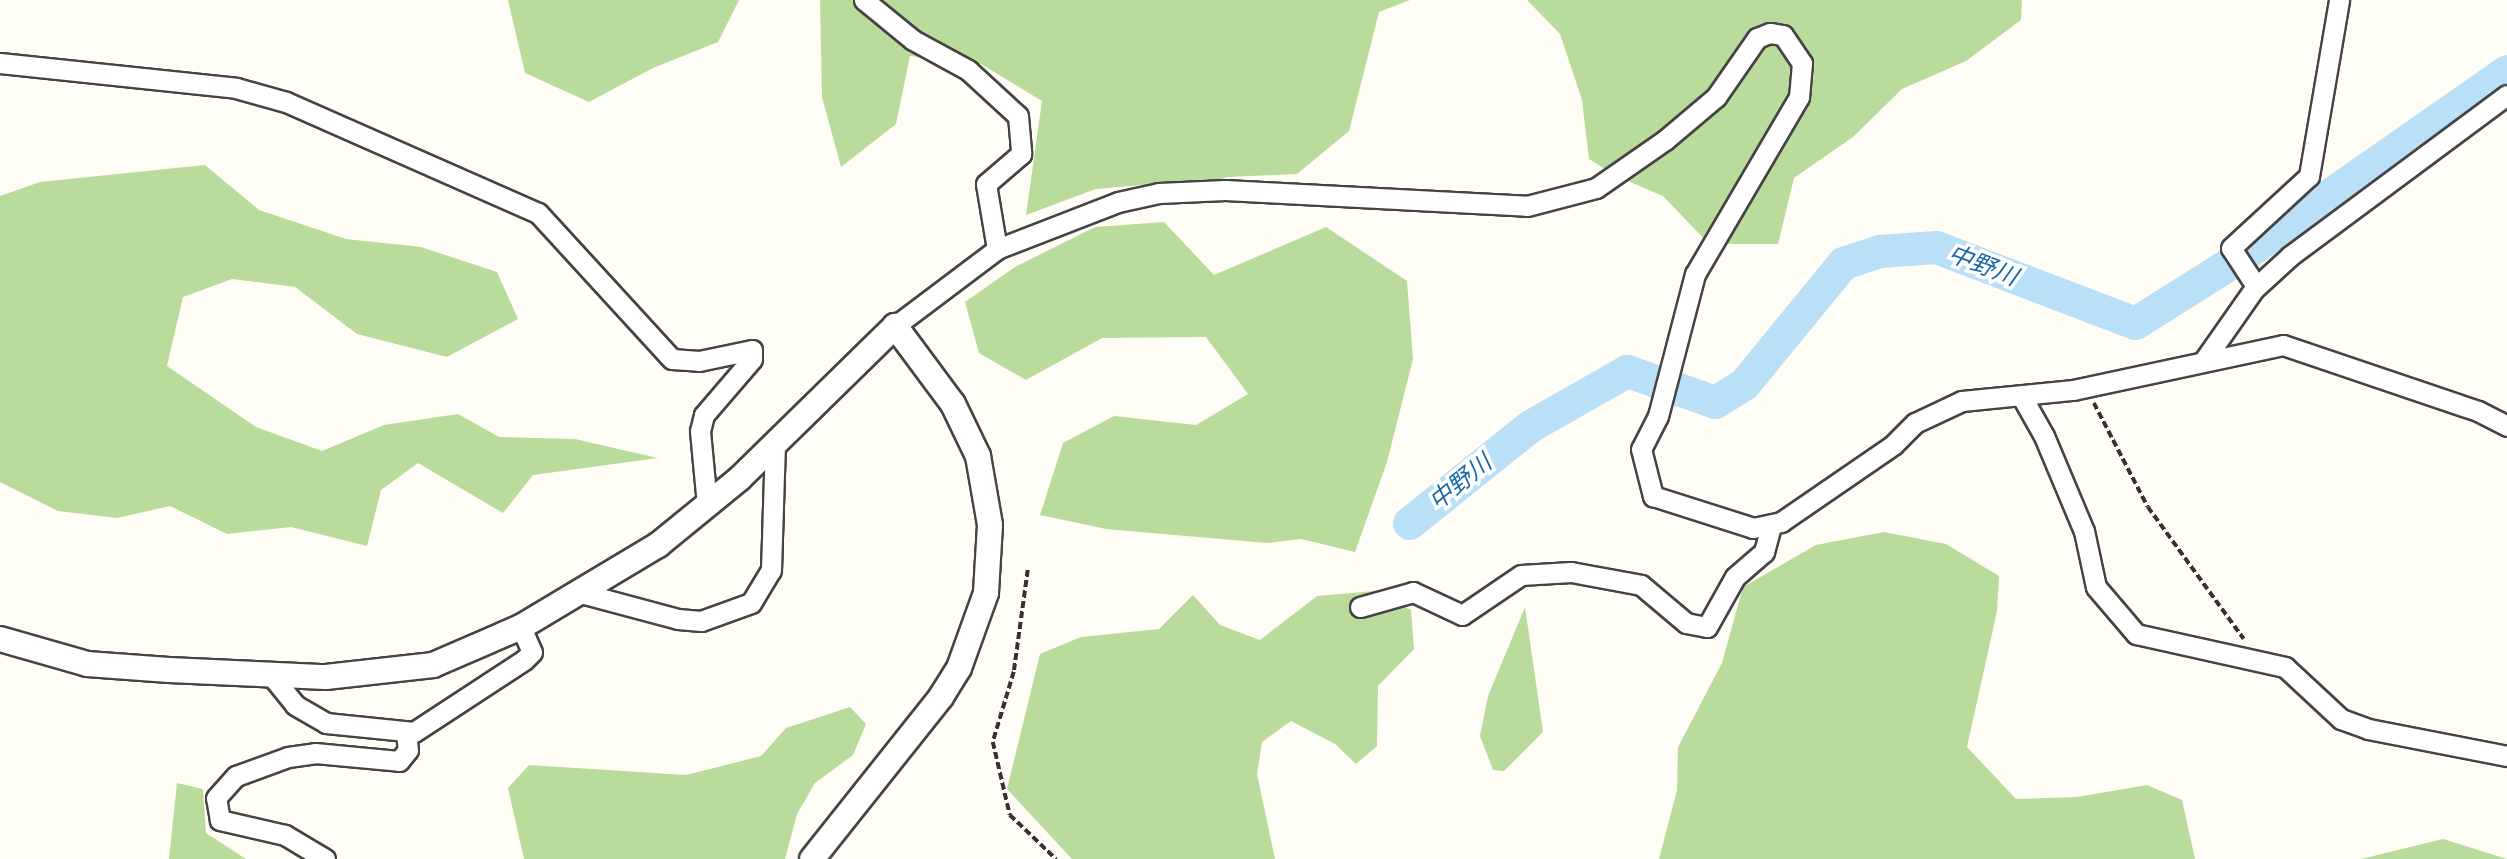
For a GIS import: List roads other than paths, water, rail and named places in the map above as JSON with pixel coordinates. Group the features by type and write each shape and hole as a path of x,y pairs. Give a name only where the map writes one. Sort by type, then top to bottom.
{"street":[{"path":"864,0 913,40 968,70 1018,116 1021,154 985,184 998,250"},
{"path":"2256,286 2231,248 2309,176 2339,0"},
{"path":"0,639 87,664 271,676 360,676 433,665 521,627 658,545 775,444 895,326 998,250 1118,202 1159,193 1225,190 1527,206 1565,198 1596,188 1665,140 1716,97 1757,38 1770,33 1783,35 1802,63 1799,97 1695,274 1661,405 1641,449 1653,496 1753,528 1771,525 1893,445 1915,423 1980,396 2022,397 2086,388 2205,359 2283,345 2478,411 2507,426"},
{"path":"0,63 236,88 286,102 538,213 672,359 699,360 752,349 751,359 704,415 700,431 707,505"},
{"path":"2205,359 2256,286 2290,256 2507,95"},
{"path":"812,859 941,697 959,668 986,593 990,525 978,456 953,404 895,326"},
{"path":"2022,397 2044,436 2084,531 2096,587 2136,634 2285,667 2341,719 2368,729 2507,756"},
{"path":"580,593 678,619 701,621 751,603 771,570 775,444"},
{"path":"1360,607 1413,592 1462,615 1521,575 1571,572 1641,585 1686,622 1707,627 1735,577 1764,552 1771,525"},
{"path":"271,676 295,705 326,723 406,734 428,725 524,660 532,652 521,627"},
{"path":"325,859 285,835 220,820 216,798 236,776 288,757 315,753 399,761 408,750 406,734"}],"waterway":[{"name":"中野川","path":"1409,523 1530,426 1627,371 1715,402 1744,384 1843,263 1879,251 1936,247 2135,323 2246,253 2507,71"}]}
